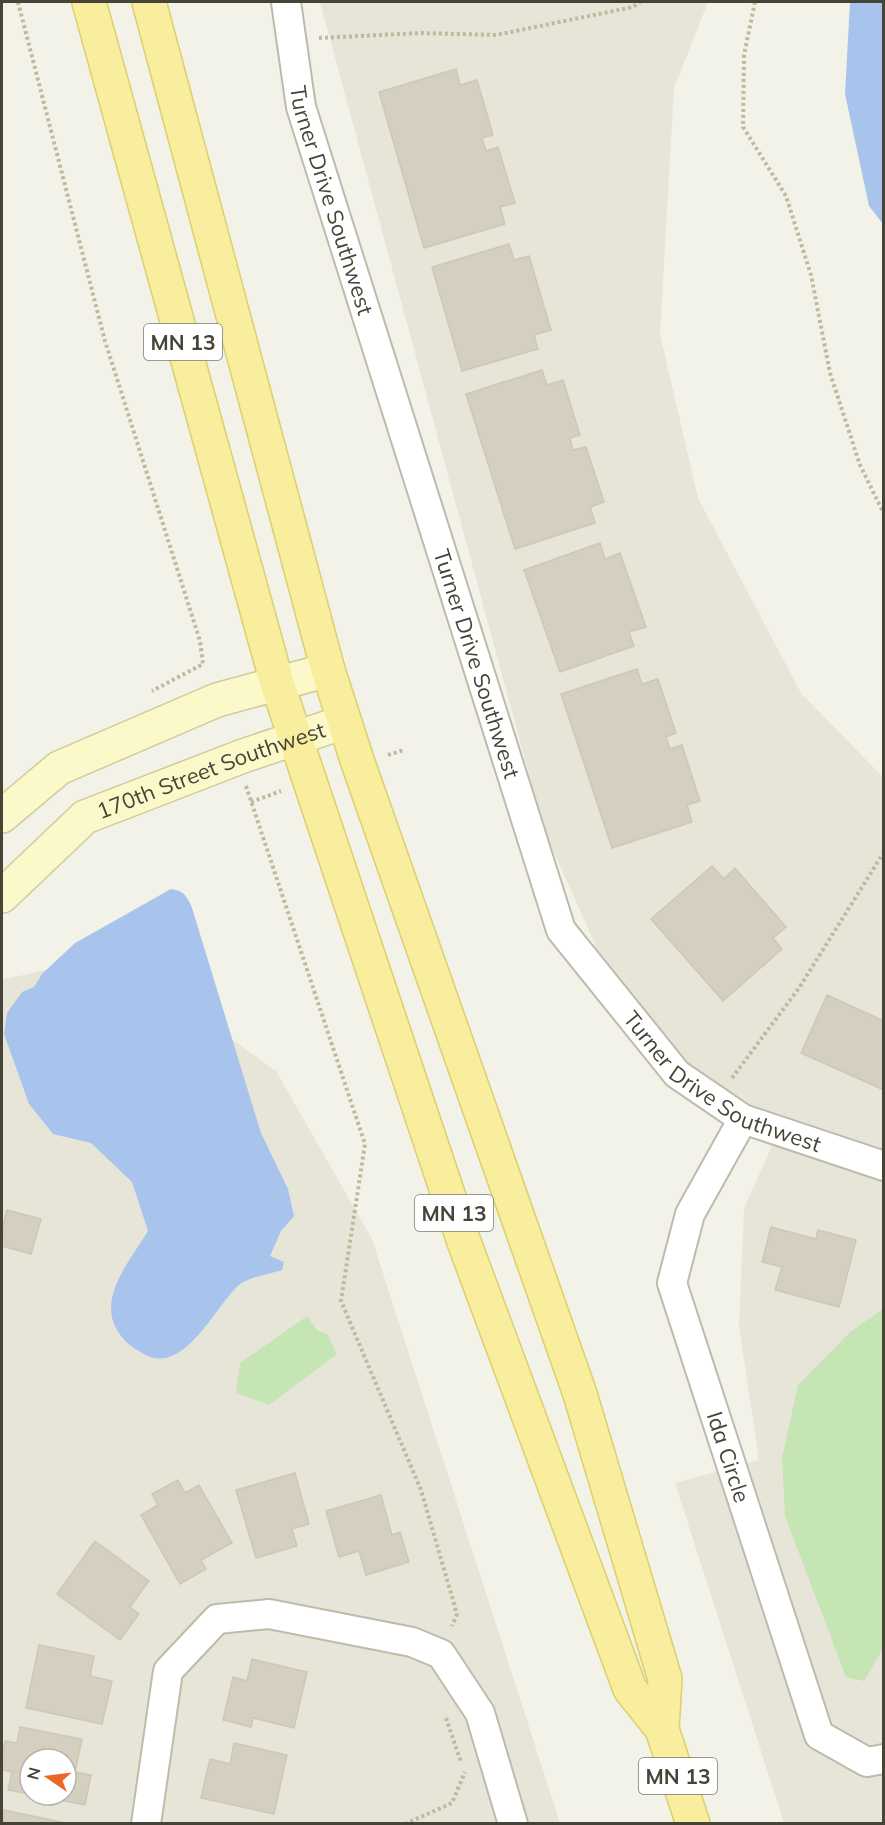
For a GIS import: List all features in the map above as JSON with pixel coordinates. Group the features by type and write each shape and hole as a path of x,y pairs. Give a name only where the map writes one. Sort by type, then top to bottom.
{"main road":[{"name":"MN 13","path":"89,2 278,683 296,739 464,1242 630,1689 662,1729"},
{"name":"MN 13","path":"149,2 328,670 344,722 580,1394 664,1679 662,1729 693,1824"}],"street":[{"name":"Turner Drive Southwest","path":"286,2 302,107 561,930 677,1074 743,1119 884,1166"},
{"path":"2,816 59,768 217,700 328,670"},
{"name":"170th Street Southwest","path":"2,896 86,817 237,759 344,722"},
{"name":"Ida Circle","path":"743,1119 690,1214 672,1283 819,1735 867,1762 884,1759"},
{"path":"146,1824 168,1671 217,1619 268,1614 412,1642 441,1654 480,1713 513,1824"}],"path":[{"path":"18,2 105,341 200,641 203,664 217,700"},
{"path":"292,41 343,34 496,35 633,7 640,2"},
{"path":"755,2 744,55 743,128 786,196 812,275 830,373 860,465 884,514"},
{"path":"141,696 203,664"},
{"path":"237,759 365,1144 341,1301 421,1490 453,1598 457,1614 441,1654"},
{"path":"716,1100 799,988 884,852"},
{"path":"405,1824 453,1803 466,1775 444,1711"}],"shaded area":[{"path":"320,2 708,2 674,88 660,334 698,498 801,693 883,777 883,1823 784,1823 675,1483 759,1460 739,1326 744,1208 782,1124 690,1065 624,1009 544,830"},
{"path":"53,968 164,990 276,1071 372,1239 560,1823 2,1823 2,980"}],"green space":[{"path":"883,1309 884,1647 864,1681 846,1677 785,1516 782,1458 798,1385 850,1332"},
{"path":"307,1316 318,1331 327,1334 337,1354 269,1405 236,1393 240,1363"}],"water":[{"path":"850,2 883,2 883,224 869,206 845,94"},
{"path":"171,889 184,895 192,908 261,1133 288,1189 294,1216 281,1231 270,1256 284,1262 282,1270 243,1282 198,1336 185,1348 172,1356 159,1358 144,1354 129,1344 117,1330 112,1317 111,1304 119,1278 148,1231 132,1182 91,1143 53,1134 29,1104 4,1034 7,1013 22,992 34,987 42,974 75,943"}],"building":[{"path":"456,69 460,85 477,80 493,135 482,138 486,151 498,147 515,203 500,207 505,224 424,248 379,92"},
{"path":"509,244 514,260 529,256 551,330 534,335 538,349 462,371 432,267"},
{"path":"542,370 547,385 563,380 580,435 570,438 573,450 586,447 604,502 590,507 595,523 515,549 466,394"},
{"path":"600,543 605,559 620,553 646,627 629,632 634,646 560,672 524,570"},
{"path":"637,669 642,684 658,679 676,733 666,737 670,749 682,745 700,801 687,805 692,822 612,848 561,694"},
{"path":"712,866 724,879 735,868 786,927 773,938 782,949 723,1001 651,919"},
{"path":"827,995 884,1021 884,1090 801,1053"},
{"path":"7,1210 41,1219 31,1254 2,1246 2,1230"},
{"path":"771,1227 816,1239 818,1230 856,1240 839,1307 775,1290 782,1267 762,1262"},
{"path":"295,1473 309,1524 292,1529 297,1546 256,1558 236,1490"},
{"path":"178,1480 185,1493 199,1485 232,1543 201,1560 206,1569 180,1584 141,1515 158,1505 152,1494"},
{"path":"381,1495 392,1535 400,1532 409,1562 366,1575 359,1551 339,1557 326,1511"},
{"path":"95,1541 149,1581 130,1607 139,1614 120,1640 57,1594"},
{"path":"39,1645 94,1656 90,1676 112,1681 102,1724 26,1708"},
{"path":"252,1659 307,1672 294,1728 253,1718 251,1727 223,1720 233,1677 247,1681"},
{"path":"20,1727 82,1739 78,1758 78,1747 18,1747 18,1792 8,1790 12,1772 2,1770 5,1741 17,1743"},
{"path":"234,1743 287,1755 274,1814 201,1798 210,1759 230,1764"},
{"path":"78,1773 91,1775 85,1805 78,1804"},
{"path":"4,1810 61,1822 61,1824 2,1824"}]}
